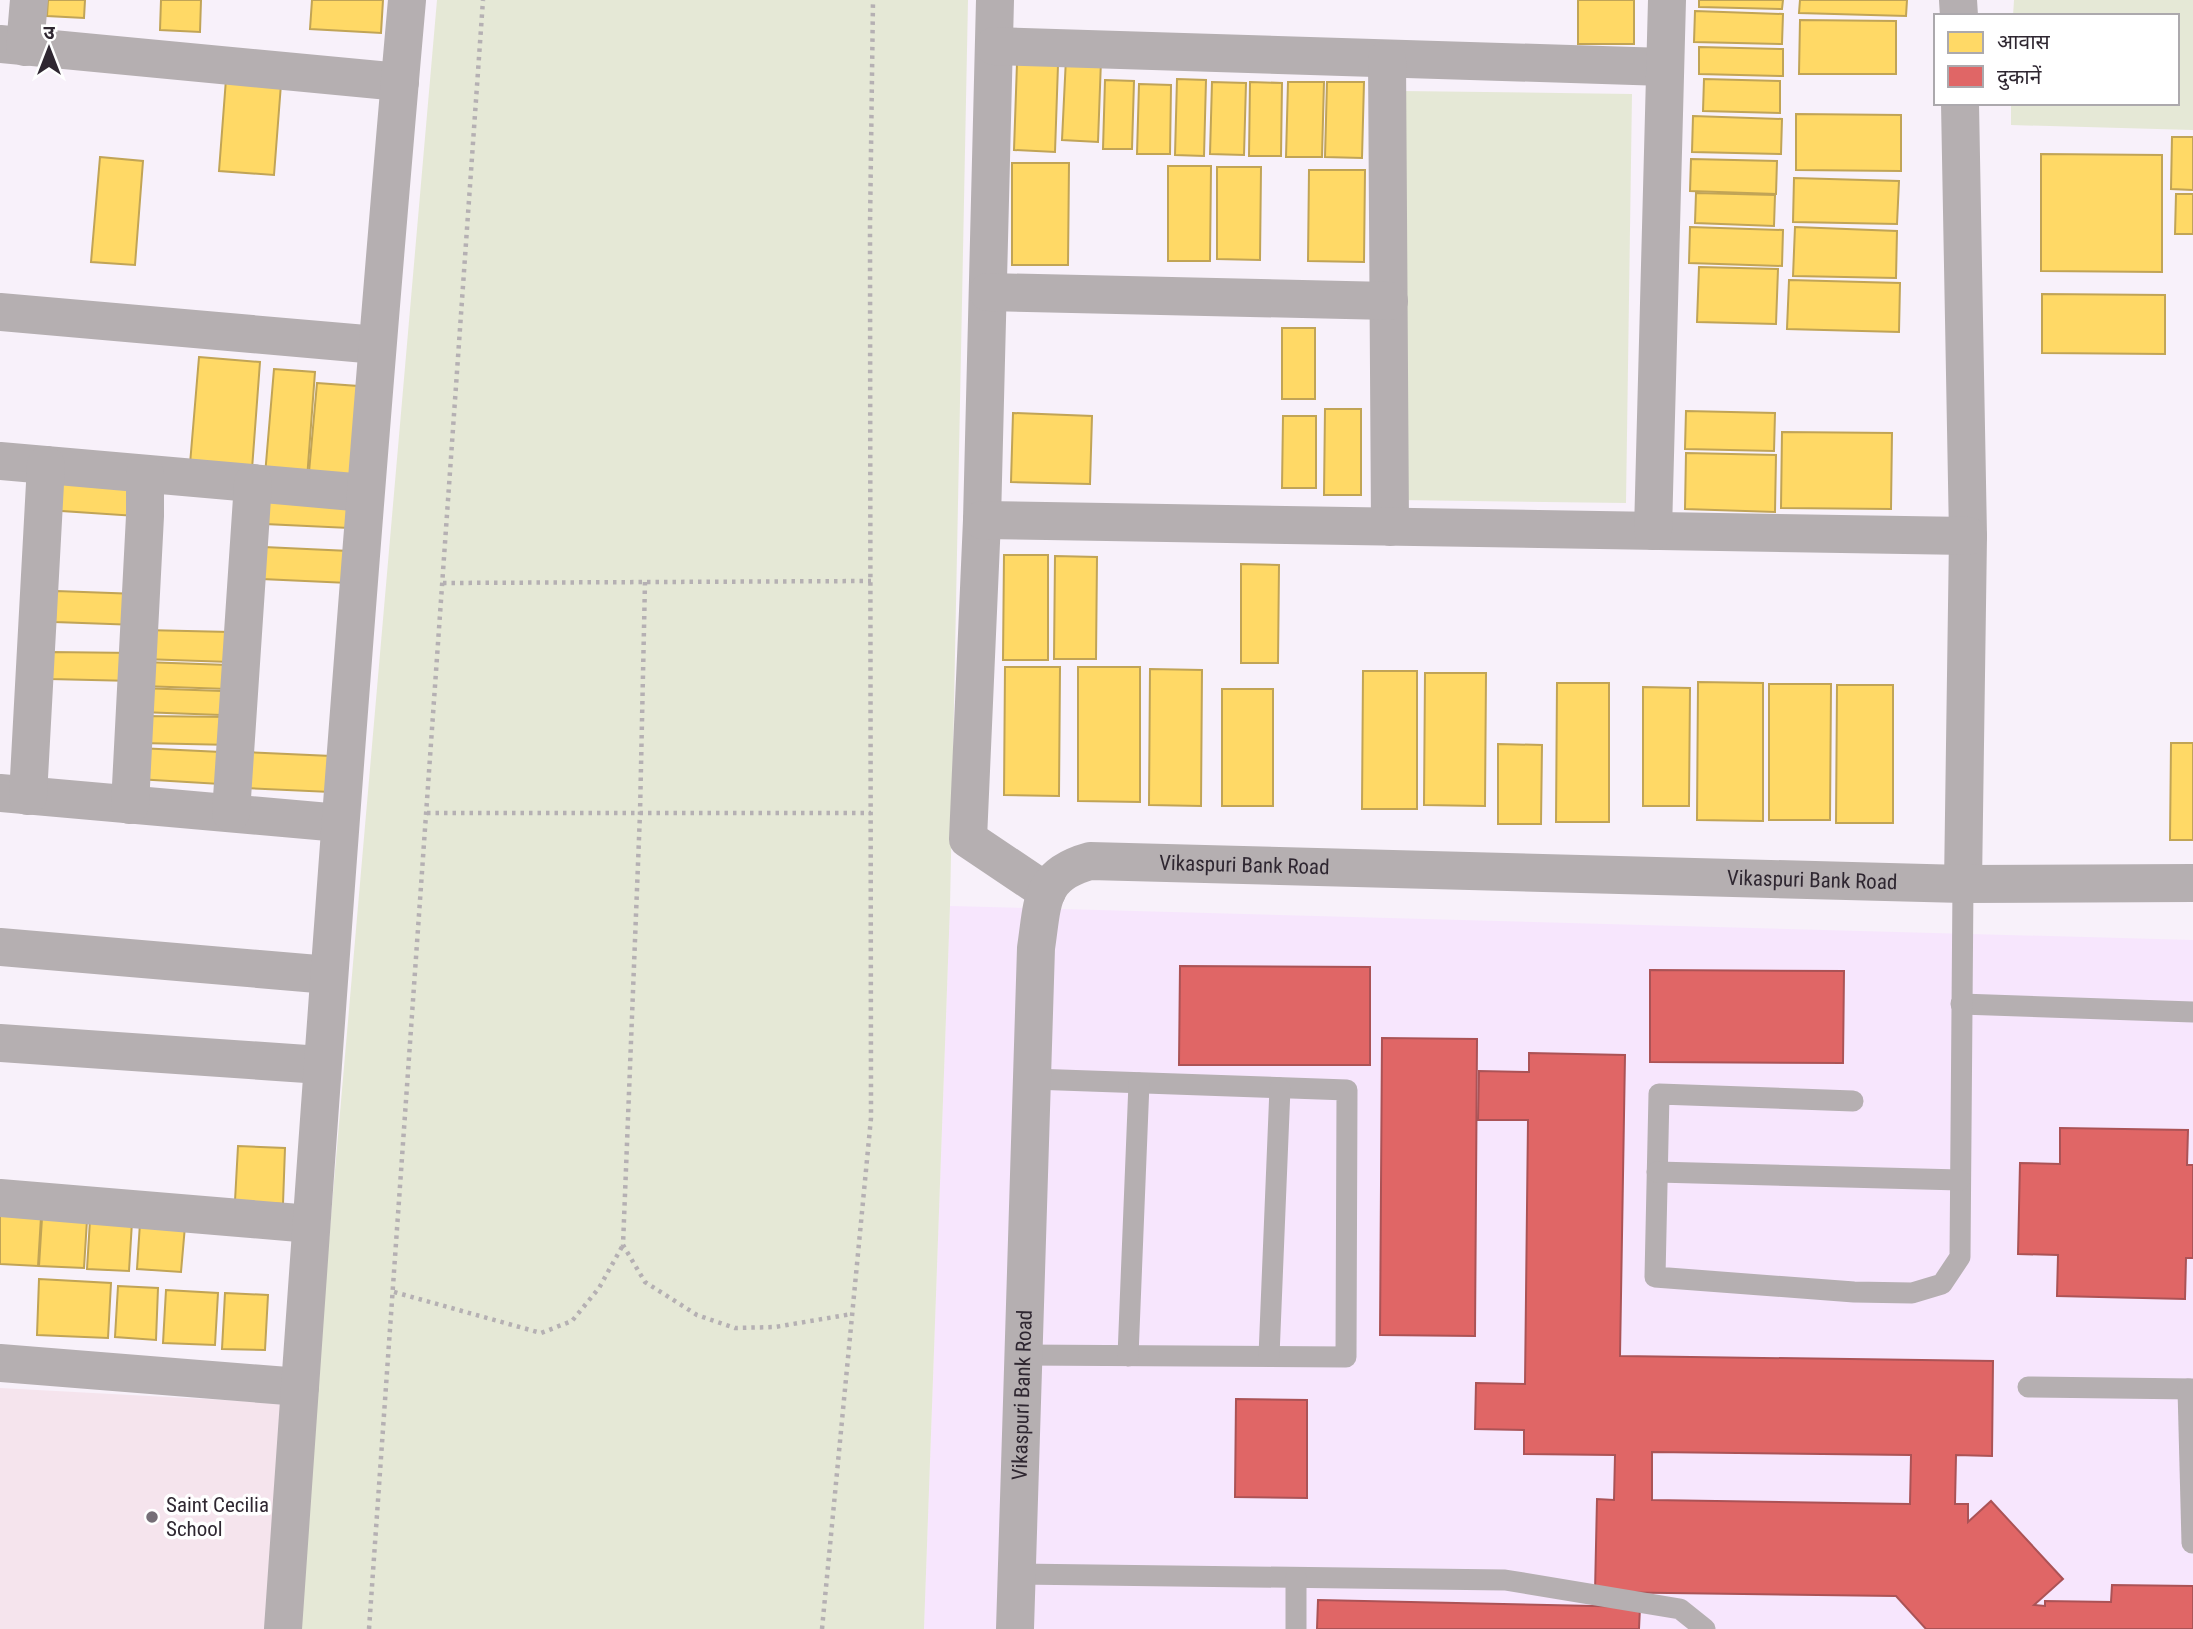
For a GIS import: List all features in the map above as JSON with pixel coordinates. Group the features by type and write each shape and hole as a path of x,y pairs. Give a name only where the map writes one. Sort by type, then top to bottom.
{"street":[{"path":"29,0 13,46 400,82"},
{"path":"283,1629 321,1065 365,493 407,0"},
{"path":"995,0 982,520 968,839 1047,892"},
{"path":"1653,531 1667,0"},
{"path":"994,46 1665,67"},
{"path":"1387,59 1390,527"},
{"path":"1960,105 1968,536 1962,884"},
{"path":"988,292 1389,301"},
{"path":"0,312 377,345"},
{"path":"0,461 365,493"},
{"path":"46,466 14,794 340,823"},
{"path":"130,805 145,474"},
{"path":"231,813 253,483"},
{"path":"982,520 1968,536"},
{"name":"Vikaspuri Bank Road","path":"1015,1629 1036,948 1044,897 1055,876 1072,866 1090,861 1962,884 2193,883"},
{"path":"0,947 328,975"},
{"path":"0,1043 321,1065"},
{"path":"0,1198 311,1224"},
{"path":"0,1363 300,1387"}],"lane":[{"path":"1853,1101 1659,1094 1655,1277 1854,1292 1912,1293 1942,1284 1960,1257 1962,884"},
{"path":"1961,1004 2193,1012"},
{"path":"1023,1355 1346,1357 1347,1090 1032,1079"},
{"path":"1128,1356 1139,1083"},
{"path":"1269,1356 1280,1088"},
{"path":"1657,1172 1960,1180"},
{"path":"2028,1387 2191,1389 2192,1543"},
{"path":"1017,1574 1505,1580 1680,1609 1705,1629"},
{"path":"1296,1578 1296,1629"}],"path":[{"path":"369,1629 483,0"},
{"path":"822,1629 871,1118 870,226 873,0"},
{"path":"443,583 871,581"},
{"path":"394,1292 541,1333 572,1321 599,1288 623,1245 645,582"},
{"path":"427,813 871,813"},
{"path":"623,1245 645,1282 697,1315 735,1328 775,1327 852,1314"}],"shaded area":[{"path":"950,906 2193,940 2193,1629 924,1629"},
{"name":"Saint Cecilia School","path":"0,1388 315,1405 295,1629 0,1629"}],"green space":[{"path":"437,0 968,0 950,906 924,1629 295,1629"},
{"path":"2014,0 2193,0 2193,130 2011,125 2011,105 2179,105 2179,14 2013,14"},
{"path":"1402,91 1632,94 1626,503 1396,500"}],"building: आवास":[{"path":"48,0 85,0 84,18 47,16"},
{"path":"161,0 201,0 200,32 160,30"},
{"path":"312,0 383,0 381,33 310,29"},
{"path":"1578,0 1634,0 1634,44 1578,44"},
{"path":"1699,0 1783,0 1782,9 1699,7"},
{"path":"1800,0 1907,0 1906,16 1799,13"},
{"path":"1695,11 1783,14 1782,44 1694,42"},
{"path":"1800,20 1896,21 1896,74 1799,74"},
{"path":"1699,47 1783,49 1783,76 1699,74"},
{"path":"1066,58 1101,60 1098,142 1062,140"},
{"path":"1017,63 1058,65 1055,152 1014,150"},
{"path":"226,79 281,84 274,175 219,171"},
{"path":"1177,79 1206,80 1204,156 1175,155"},
{"path":"1704,79 1780,81 1780,113 1703,111"},
{"path":"1105,80 1134,81 1132,149 1103,149"},
{"path":"1212,82 1246,83 1244,155 1210,154"},
{"path":"1250,82 1282,83 1281,156 1249,156"},
{"path":"1288,82 1324,82 1322,157 1286,157"},
{"path":"1327,82 1364,82 1362,158 1325,157"},
{"path":"1139,84 1171,85 1170,154 1137,154"},
{"path":"1796,114 1901,115 1901,171 1796,170"},
{"path":"1693,116 1782,119 1781,154 1692,152"},
{"path":"2172,137 2193,137 2193,190 2171,189"},
{"path":"2041,154 2162,155 2162,272 2041,271"},
{"path":"100,157 143,161 135,265 91,262"},
{"path":"1691,159 1777,161 1776,194 1690,191"},
{"path":"1012,163 1069,163 1068,265 1012,265"},
{"path":"1168,166 1211,166 1210,261 1168,261"},
{"path":"1217,167 1261,167 1260,260 1217,259"},
{"path":"1309,170 1365,170 1364,262 1308,261"},
{"path":"1794,178 1899,181 1897,224 1793,222"},
{"path":"1696,193 1775,195 1774,226 1695,223"},
{"path":"2176,194 2193,194 2193,234 2175,234"},
{"path":"1690,227 1783,230 1782,266 1689,263"},
{"path":"1795,227 1897,231 1896,278 1793,276"},
{"path":"1699,267 1778,269 1776,324 1697,322"},
{"path":"1789,280 1900,283 1899,332 1787,329"},
{"path":"2042,294 2165,295 2165,354 2042,353"},
{"path":"1282,328 1315,328 1315,399 1282,399"},
{"path":"199,357 260,362 252,469 190,464"},
{"path":"274,369 315,372 307,479 265,475"},
{"path":"317,383 358,386 351,476 309,472"},
{"path":"1325,409 1361,409 1361,495 1324,495"},
{"path":"1686,411 1775,413 1774,451 1685,449"},
{"path":"1013,413 1092,416 1090,484 1011,482"},
{"path":"1283,416 1316,416 1316,488 1282,488"},
{"path":"1782,432 1892,433 1891,509 1781,508"},
{"path":"1686,453 1776,455 1775,512 1685,509"},
{"path":"50,474 139,481 136,516 47,510"},
{"path":"266,495 351,499 349,528 265,524"},
{"path":"264,547 349,551 348,583 262,579"},
{"path":"1004,555 1048,555 1048,660 1003,660"},
{"path":"1055,556 1097,557 1096,659 1054,659"},
{"path":"1241,564 1279,565 1278,663 1241,663"},
{"path":"56,591 138,594 137,625 55,622"},
{"path":"144,630 230,632 230,662 143,659"},
{"path":"50,652 134,653 133,681 50,679"},
{"path":"143,662 228,665 227,689 142,686"},
{"path":"1005,667 1060,667 1059,796 1004,795"},
{"path":"1078,667 1140,667 1140,802 1078,801"},
{"path":"1150,669 1202,670 1201,806 1149,805"},
{"path":"1363,671 1417,671 1417,809 1362,809"},
{"path":"1425,673 1486,673 1485,806 1424,805"},
{"path":"1698,682 1763,683 1763,821 1697,820"},
{"path":"1557,683 1609,683 1609,822 1556,822"},
{"path":"1769,684 1831,684 1830,820 1769,820"},
{"path":"1837,685 1893,685 1893,823 1836,823"},
{"path":"1643,687 1690,688 1689,806 1643,806"},
{"path":"140,688 222,691 221,715 140,712"},
{"path":"1222,689 1273,689 1273,806 1222,806"},
{"path":"140,716 233,717 233,745 140,743"},
{"path":"2171,743 2193,743 2193,840 2170,840"},
{"path":"1498,744 1542,745 1541,824 1498,824"},
{"path":"138,748 221,752 220,784 137,779"},
{"path":"245,752 331,756 330,792 243,788"},
{"path":"238,1146 285,1148 283,1204 235,1201"},
{"path":"0,1215 41,1217 38,1266 0,1264"},
{"path":"42,1218 87,1220 84,1268 39,1266"},
{"path":"90,1220 132,1222 129,1271 87,1269"},
{"path":"140,1223 185,1226 181,1272 137,1269"},
{"path":"39,1279 111,1283 108,1338 37,1335"},
{"path":"118,1286 158,1288 156,1340 115,1337"},
{"path":"166,1290 218,1293 215,1345 163,1343"},
{"path":"225,1293 268,1295 265,1350 222,1349"}],"building: दुकानें":[{"path":"1180,966 1370,967 1370,1065 1179,1065"},
{"path":"1650,970 1844,971 1843,1063 1650,1062"},
{"path":"1382,1038 1477,1039 1475,1336 1380,1335"},
{"path":"1529,1053 1625,1055 1620,1356 1993,1361 1992,1456 1956,1455 1955,1504 1968,1504 1968,1522 1991,1501 2063,1579 2034,1605 2045,1606 2045,1601 2111,1602 2112,1585 2193,1586 2193,1629 1926,1629 1896,1596 1595,1592 1597,1499 1614,1500 1615,1455 1524,1454 1524,1430 1475,1429 1476,1383 1525,1384 1528,1120 1478,1120 1479,1071 1529,1072","holes":["1652,1452 1911,1455 1910,1504 1652,1500"]},
{"path":"2060,1128 2188,1130 2187,1165 2193,1165 2193,1258 2186,1258 2185,1299 2057,1296 2058,1255 2018,1254 2020,1163 2060,1164"},
{"path":"1236,1399 1307,1400 1307,1498 1235,1497"},
{"path":"1318,1600 1640,1607 1639,1629 1317,1629"}],"place":[{"name":"Saint Cecilia School","path":"152,1517"}]}
